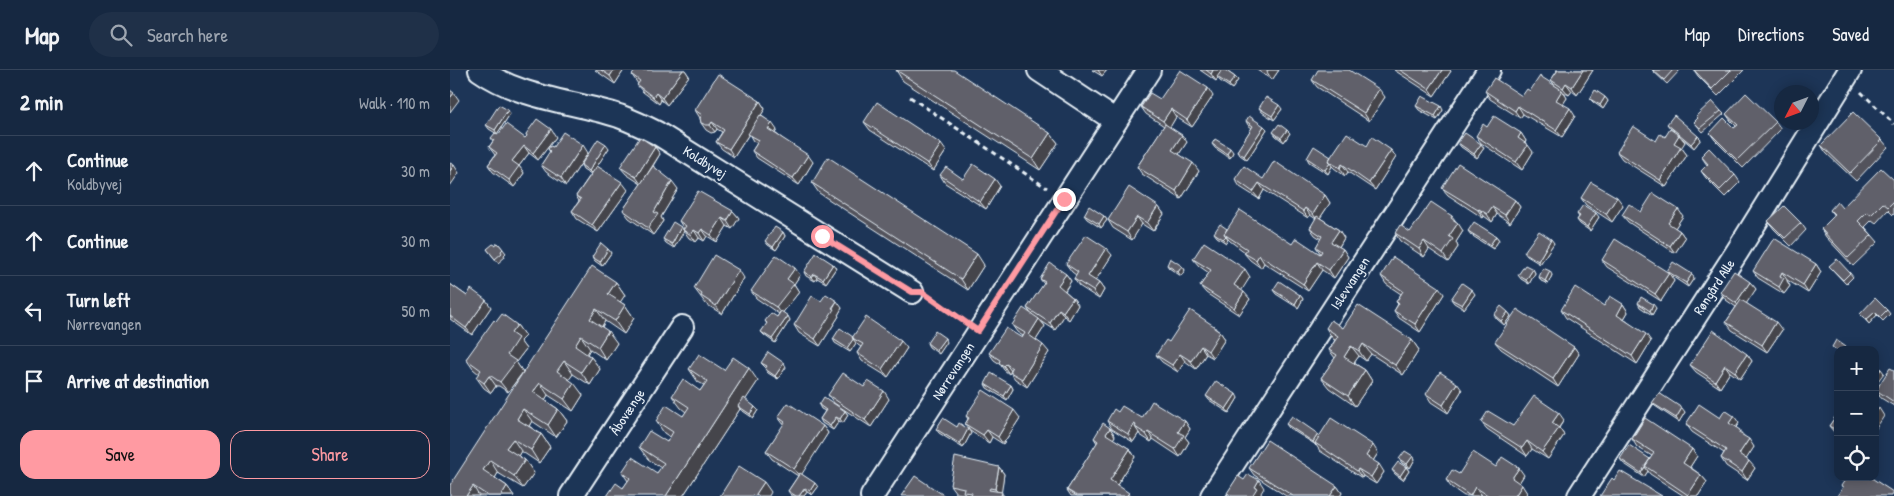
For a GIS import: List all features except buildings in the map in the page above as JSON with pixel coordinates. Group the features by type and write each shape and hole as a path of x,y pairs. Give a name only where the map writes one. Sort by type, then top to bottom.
{"street":[{"name":"Koldbyvej","path":"480,70 490,77 534,95 618,116 658,133 912,292"},
{"path":"1039,70 1116,121"},
{"name":"Nørrevangen","path":"872,496 1149,70"},
{"name":"Islevvangen","path":"1212,496 1489,70"},
{"name":"Røngård Alle","path":"1579,496 1736,252 1848,73"},
{"name":"Åbovænge","path":"571,496 682,327"}],"path":[{"path":"1848,73 1894,124"},
{"path":"910,97 1064,199"},
{"path":"912,292 922,292 978,331"}],"route":[{"path":"822,236 912,292 922,292 978,331 1064,199"}]}
